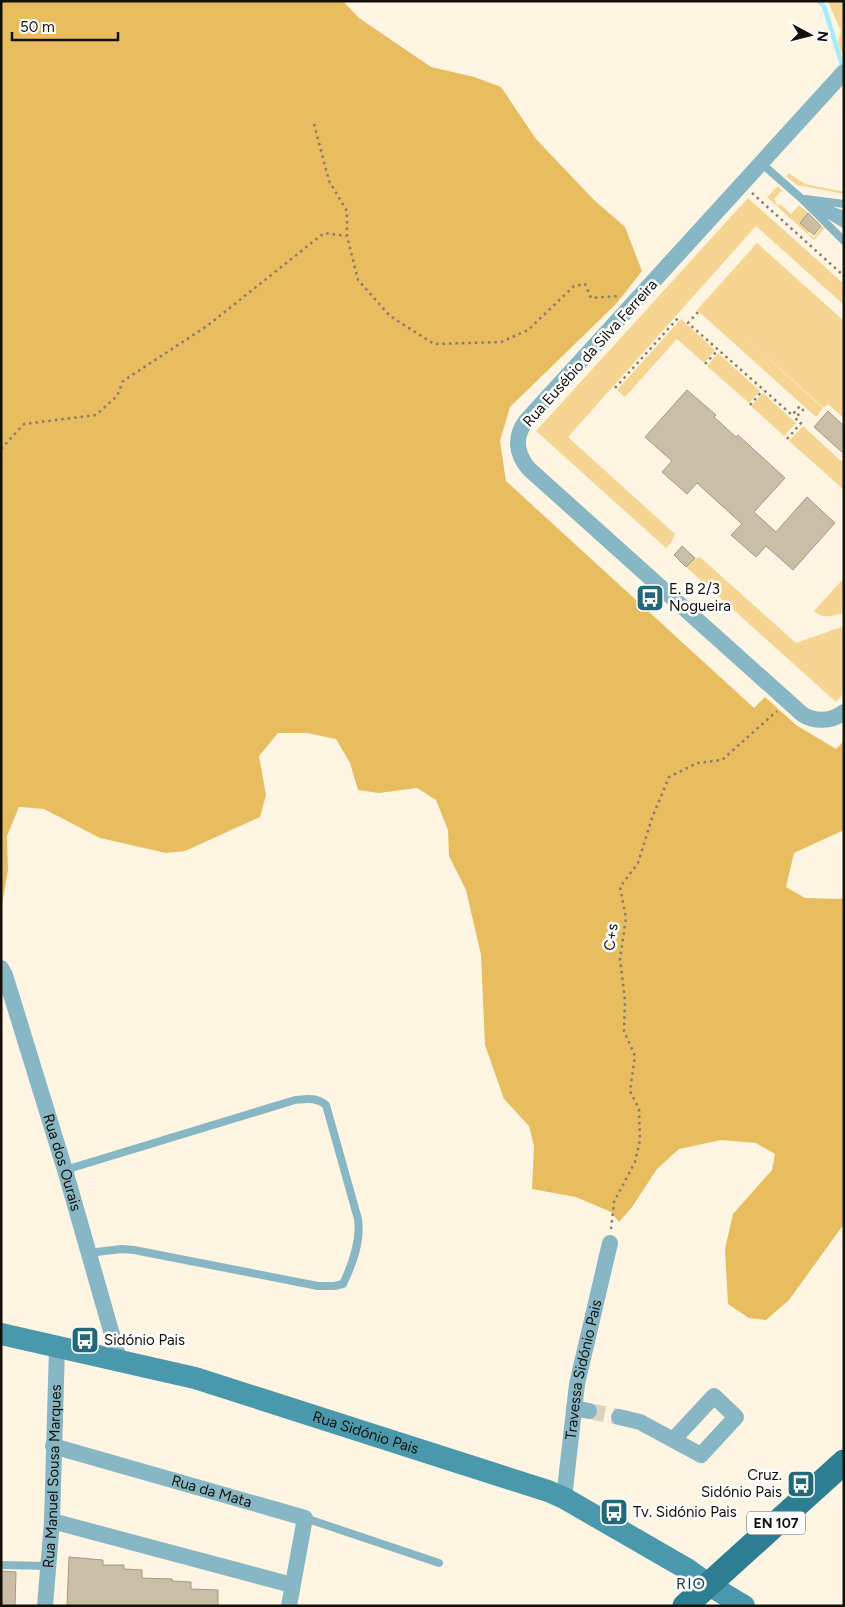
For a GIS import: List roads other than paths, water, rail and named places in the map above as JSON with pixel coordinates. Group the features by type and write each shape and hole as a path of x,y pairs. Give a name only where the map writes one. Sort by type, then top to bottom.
{"main road":[{"name":"Rua Sidónio Pais","path":"1,1334 195,1378 548,1491 564,1498 687,1569 744,1606"},
{"name":"EN 107","path":"685,1606 844,1462"}],"street":[{"name":"Rua Eusébio da Silva Ferreira","path":"840,76 523,426 518,441 519,452 529,469 802,714 813,719 833,719 844,712"},
{"name":"Rua dos Ourais","path":"1,968 5,975 65,1170 118,1359"},
{"name":"Travessa Sidónio Pais","path":"564,1498 581,1410 577,1384 610,1243"},
{"name":"Rua Manuel Sousa Marques","path":"45,1606 52,1521 57,1347"},
{"path":"618,1417 640,1422 673,1440"},
{"name":"Rua da Mata","path":"53,1446 305,1518"},
{"path":"289,1606 305,1518"},
{"path":"52,1521 292,1585"}],"lane":[{"path":"761,163 802,198 844,241"},
{"path":"802,198 844,204"},
{"path":"802,198 844,215"},
{"path":"802,198 844,224"},
{"path":"65,1170 295,1100 308,1098 319,1100 326,1105 359,1224 358,1241 350,1268 343,1284 334,1286 318,1286 134,1250 122,1249 88,1254"},
{"path":"305,1518 439,1562"},
{"path":"1,1565 48,1566"}],"waterway":[{"path":"819,1 824,6 843,68"}],"tunnel":[{"path":"589,1411 619,1417"}],"place":[{"name":"E. B 2/3 Nogueira","path":"650,598"},
{"name":"Sidónio Pais","path":"85,1340"},
{"name":"Cruz. Sidónio Pais","path":"801,1484"},
{"name":"Tv. Sidónio Pais","path":"614,1512"}],"district":[{"name":"RIO","path":"691,1583"}]}
